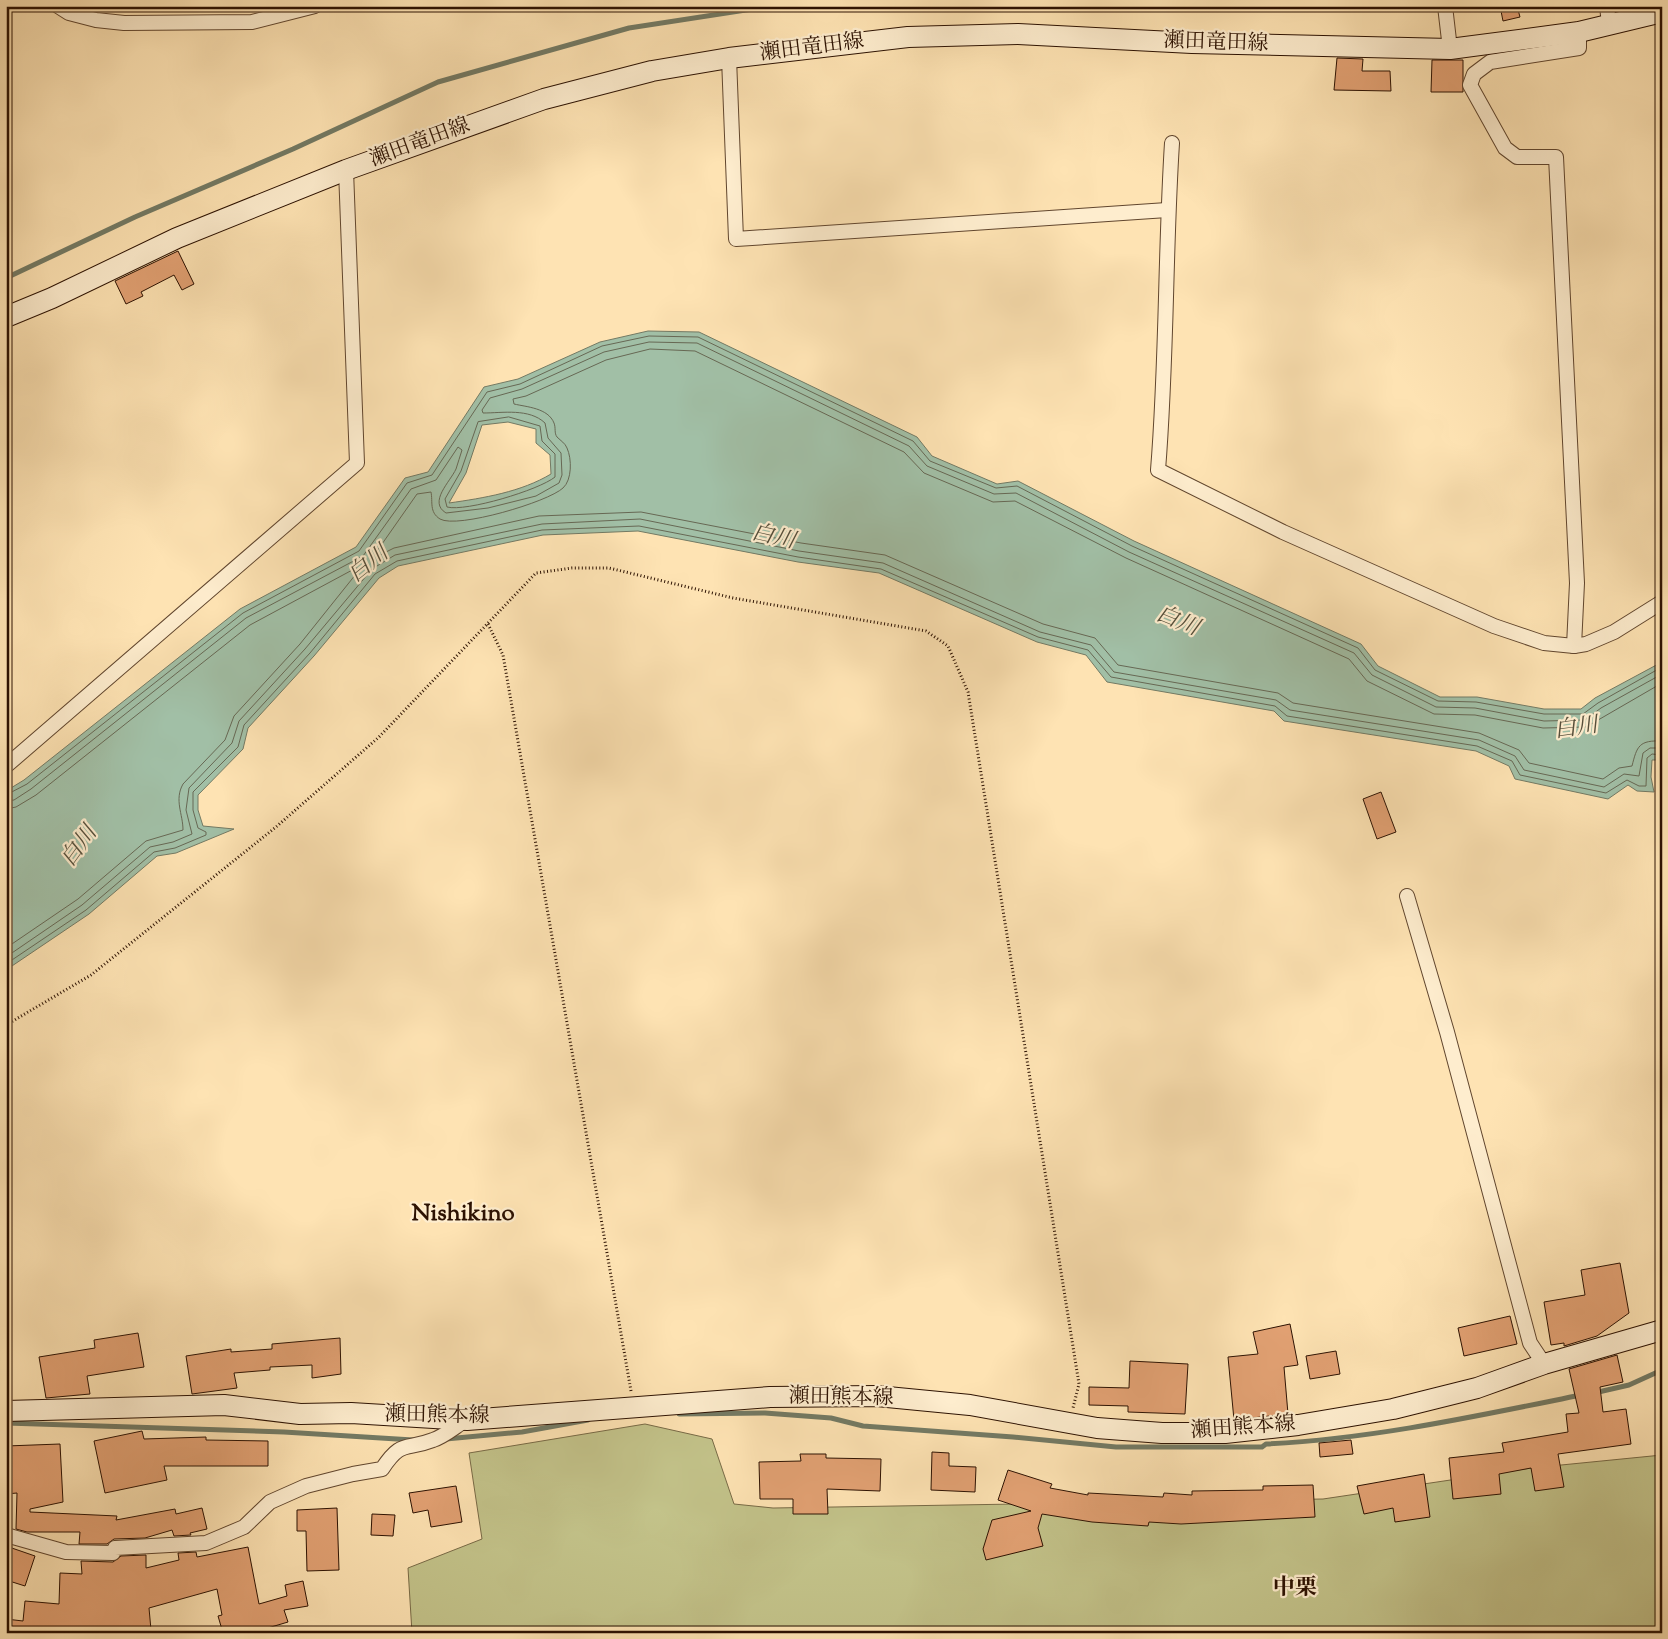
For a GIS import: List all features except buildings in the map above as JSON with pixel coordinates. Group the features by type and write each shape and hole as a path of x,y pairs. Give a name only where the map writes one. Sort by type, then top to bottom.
{"main road":[{"name":"瀬田竜田線","path":"6,317 52,298 177,238 346,170 544,99 652,72 729,58 908,37 1018,34 1192,43 1450,49 1578,32 1608,15 1662,12"},
{"name":"瀬田熊本線","path":"6,1411 224,1405 300,1414 350,1413 467,1420 770,1397 877,1396 970,1405 1069,1423 1162,1433 1225,1433 1298,1425 1393,1409 1476,1388 1544,1364 1662,1330"}],"street":[{"path":"58,6 69,13 96,20 124,23 252,22 315,6"},
{"path":"1445,6 1450,49"},
{"path":"1574,646 1577,583 1556,157 1516,158 1505,148 1470,85 1474,74 1490,62 1578,48 1578,32"},
{"path":"729,58 736,240 1167,210"},
{"path":"1172,143 1167,210 1163,416 1158,470 1283,532 1494,626 1544,643 1574,646 1586,644 1614,632 1662,602"},
{"path":"6,766 357,463 346,170"},
{"path":"1407,896 1447,1032 1530,1343 1544,1364"},
{"path":"6,1536 66,1552 113,1553 115,1548 206,1542 244,1527 270,1502 306,1486 382,1469 392,1454 405,1445 433,1440 467,1420"}],"path":[{"path":"6,1024 91,975 276,827 379,737 536,573 572,568 609,568 733,598 926,631 948,646 968,692 1079,1384 1069,1423"},
{"path":"488,624 503,655 632,1398"}],"green space":[{"path":"645,1424 712,1439 734,1504 773,1508 1323,1499 1531,1468 1662,1455 1662,1633 412,1633 408,1568 482,1539 469,1453"}],"water":[{"name":"白川","path":"648,331 699,332 917,437 932,456 997,484 1018,481 1134,541 1361,644 1378,666 1440,697 1477,697 1544,709 1581,709 1595,698 1662,662 1662,760 1652,760 1651,777 1654,792 1637,791 1628,785 1608,799 1515,779 1509,766 1476,751 1284,721 1274,711 1107,682 1086,655 1037,642 879,573 798,562 638,531 543,535 398,566 379,578 314,656 248,728 243,749 198,795 198,810 203,826 234,829 176,853 157,856 89,914 6,970 6,791 24,780 240,609 356,547 405,478 428,472 484,387 518,379 600,342","holes":["508,422 536,429 536,443 550,455 551,474 515,490 449,503 466,473 482,425"]}],"waterway":[{"path":"6,278 135,217 293,149 438,82 629,28 772,6"},
{"path":"1371,6 1401,6"},
{"path":"1594,1393 1629,1385 1662,1370"},
{"path":"679,1414 765,1413 831,1418 863,1426 1116,1447 1262,1447 1266,1444 1345,1437 1424,1426 1581,1395"},
{"path":"446,1439 522,1432 588,1420"},
{"path":"6,1423 284,1432 413,1440"}],"district":[{"name":"Nishikino","path":"463,1214"},
{"name":"中栗","path":"1295,1589"}]}
